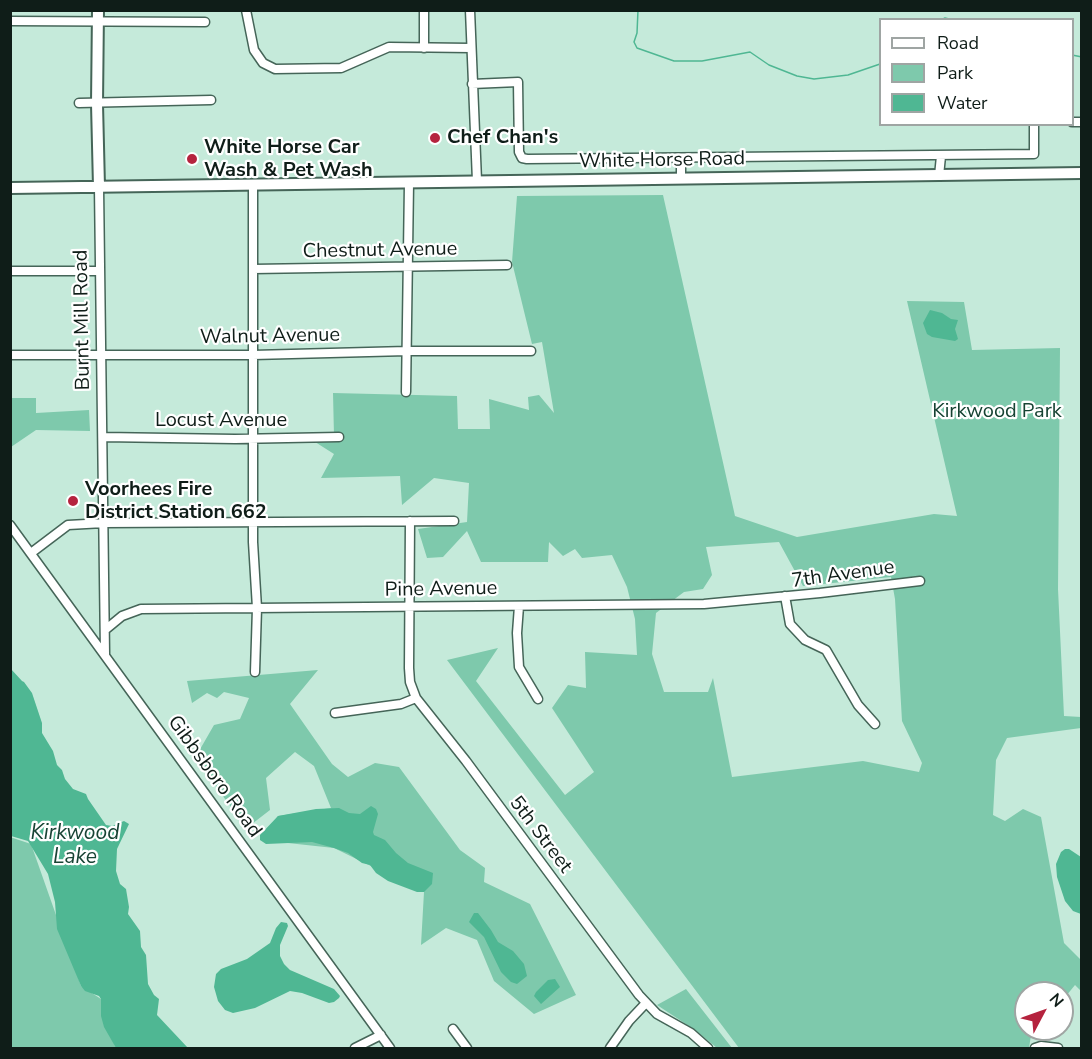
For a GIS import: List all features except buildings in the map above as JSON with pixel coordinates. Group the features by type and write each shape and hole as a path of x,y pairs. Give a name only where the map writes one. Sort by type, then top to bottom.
{"main road":[{"name":"Burnt Mill Road","path":"98,16 99,187"},
{"name":"White Horse Road","path":"10,188 1082,173"}],"street":[{"path":"246,10 257,56 269,67 275,69 341,68 384,48 471,48"},
{"path":"423,48 424,10"},
{"path":"470,10 477,181"},
{"path":"10,21 98,16 205,21"},
{"path":"472,84 518,82 519,152 522,158 1034,154 1034,126"},
{"path":"79,103 211,100"},
{"path":"939,176 941,156"},
{"path":"681,158 681,179"},
{"path":"406,392 409,183"},
{"path":"253,184 253,439 257,608 255,672"},
{"name":"Burnt Mill Road","path":"99,187 103,355 105,655"},
{"name":"Chestnut Avenue","path":"253,269 507,265"},
{"path":"10,272 100,271"},
{"name":"Walnut Avenue","path":"10,355 253,355 531,351"},
{"name":"Locust Avenue","path":"103,437 253,439 339,436"},
{"name":"5th Street","path":"410,521 409,668 412,690 416,698 466,761 646,1003 657,1014 691,1032 708,1048"},
{"path":"31,553 68,525 454,521"},
{"name":"Gibbsboro Road","path":"10,525 390,1048"},
{"name":"7th Avenue","path":"875,724 858,705 826,650 797,634 788,617 785,596 920,581"},
{"name":"Pine Avenue","path":"105,630 122,616 141,609 704,604 785,596"},
{"path":"519,606 517,633 519,667 538,699"},
{"path":"335,713 401,704 416,698"},
{"path":"610,1048 629,1021 646,1003"},
{"path":"453,1029 467,1048"},
{"path":"355,1048 381,1035"},
{"path":"1035,1048 1041,1046 1058,1048"}],"green space":[{"name":"Kirkwood Park","path":"663,195 735,516 797,537 934,514 957,516 907,301 964,302 972,350 1060,348 1058,589 1064,716 1081,717 1081,728 1007,738 996,760 993,815 1005,821 1023,809 1041,817 1064,943 1081,960 1081,991 1074,986 1074,981 1014,981 1014,1041 1030,1041 1029,1048 739,1048 447,660 498,648 476,681 565,795 594,772 552,708 568,685 586,688 585,652 637,655 635,619 627,587 612,555 582,558 575,549 563,556 549,542 548,562 481,562 467,531 443,557 427,558 418,529 467,522 469,483 434,478 402,505 400,476 321,478 334,454 312,440 334,436 333,393 457,396 458,429 490,429 489,399 529,410 528,397 539,395 554,413 542,342 532,344 512,262 517,196","holes":["779,542 803,586 891,577 895,599 902,721 922,763 919,772 863,761 732,777 713,678 708,692 664,692 652,654 656,613 684,592 703,589 712,575 706,547"]},
{"path":"11,398 36,398 36,413 89,410 90,431 36,430 11,447"},
{"path":"318,670 290,704 332,764 348,777 375,763 399,767 460,850 485,868 484,882 530,904 576,995 534,1014 494,981 477,940 446,928 421,945 424,892 334,848 260,840 278,816 331,808 314,766 295,752 266,778 270,810 248,827 236,814 195,758 214,725 240,719 249,698 224,692 217,698 207,693 192,703 187,681"},
{"path":"10,837 31,844 81,986 101,999 117,1048 11,1048"},
{"path":"686,989 732,1048 717,1048 695,1030 657,1005"}],"water":[{"path":"930,310 958,320 955,329 958,339 955,341 927,334 923,323"},
{"name":"Kirkwood Lake","path":"11,669 32,693 42,723 42,733 65,779 73,789 86,794 106,825 112,826 124,821 129,824 117,849 116,871 120,884 126,889 128,914 140,931 141,947 146,955 148,984 159,999 157,1015 188,1048 116,1048 104,1027 101,1016 101,999 85,991 81,986 57,929 55,902 48,874 28,841 11,836"},
{"path":"371,806 378,814 374,835 385,840 408,863 433,873 432,884 424,892 417,892 388,881 376,873 370,865 334,848 312,842 266,844 260,840 260,835 278,816 316,809 339,808 349,813 360,814"},
{"path":"1065,849 1081,857 1081,914 1073,911 1065,901 1057,877 1056,864 1061,852"},
{"path":"474,913 478,913 498,942 513,951 524,964 527,976 517,984 511,982 501,972 484,937 469,922"},
{"path":"281,922 287,923 288,926 280,945 280,956 284,964 290,970 334,989 340,996 339,998 329,1003 290,991 255,1008 233,1013 225,1010 218,1001 214,987 216,974 221,969 247,959 270,943"},
{"path":"555,979 560,987 541,1004 534,996 536,992 548,980"}],"waterway":[{"path":"638,10 637,33 634,42 637,48 674,61 702,61 750,52 769,65 797,76 814,79 848,75 879,64"},
{"path":"1074,55 1082,57"}],"place":[{"name":"Chef Chan's","path":"435,138"},
{"name":"White Horse Car Wash & Pet Wash","path":"192,159"},
{"name":"Voorhees Fire District Station 662","path":"73,501"}]}
